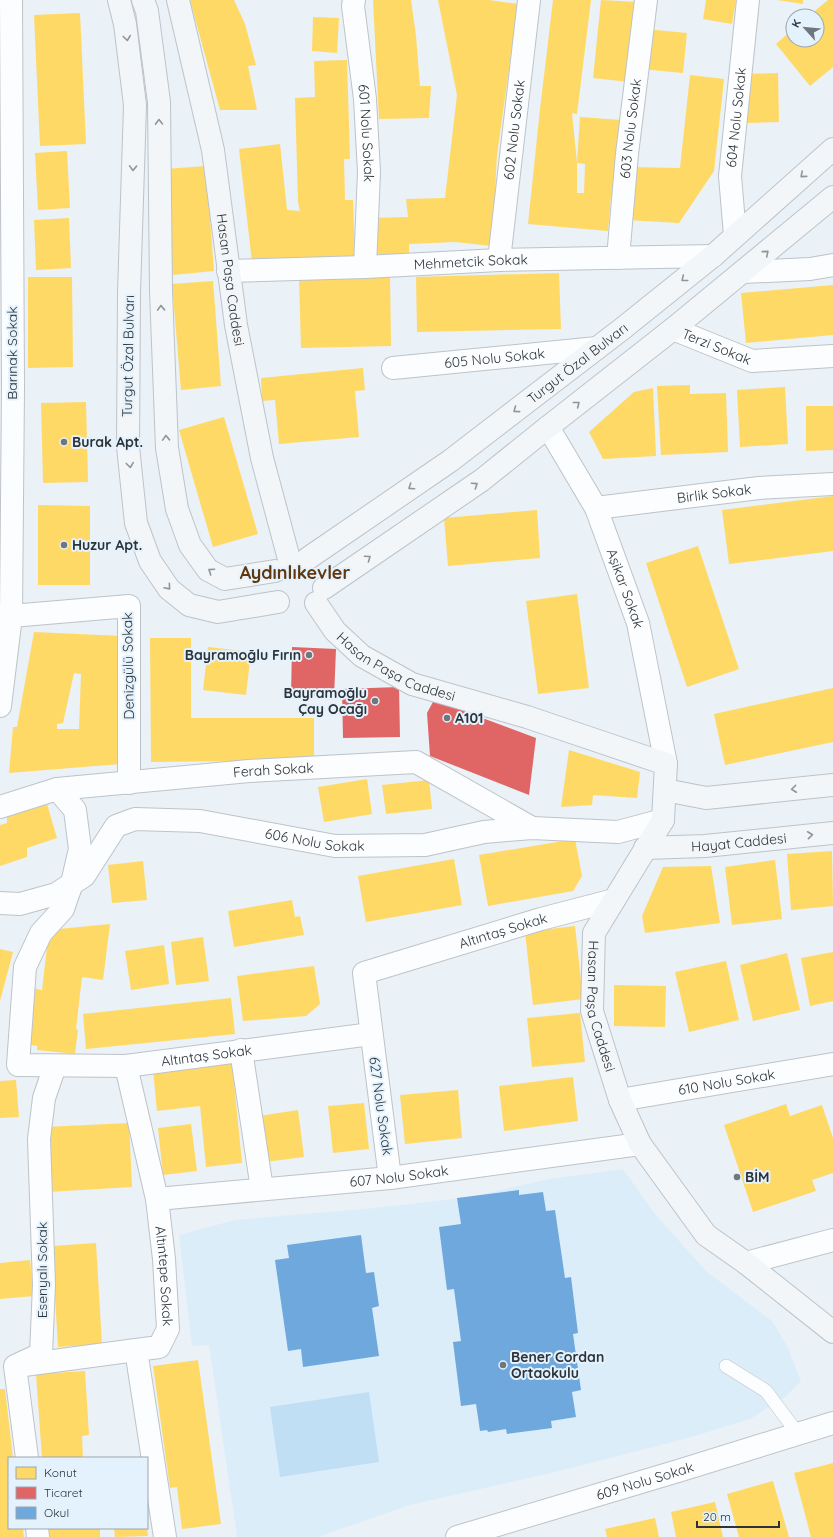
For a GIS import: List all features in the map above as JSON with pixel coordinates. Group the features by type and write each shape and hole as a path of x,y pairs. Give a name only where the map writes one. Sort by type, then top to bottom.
{"street":[{"name":"Barınak Sokak","path":"0,706 5,615 13,387 11,0"},
{"name":"Turgut Özal Bulvarı","path":"118,0 125,24 135,105 129,293 128,447 136,523 150,561 169,589 189,605 218,612 278,602"},
{"name":"Turgut Özal Bulvarı","path":"143,0 147,11 159,102 161,291 167,448 177,509 190,545 208,570 225,579 290,563 450,461 597,348 713,256 833,149"},
{"name":"Hasan Paşa Caddesi","path":"178,0 214,150 236,325 262,458 290,563"},
{"name":"601 Nolu Sokak","path":"354,0 353,6 365,99 369,165 366,268"},
{"name":"602 Nolu Sokak","path":"499,260 529,0"},
{"name":"603 Nolu Sokak","path":"618,258 627,154 646,0"},
{"name":"604 Nolu Sokak","path":"735,236 730,176 748,0"},
{"path":"320,596 324,578 315,563 290,563 272,578 271,587 278,602 293,610 309,608 320,596 482,480 673,329 833,197"},
{"name":"Mehmetcik Sokak","path":"228,270 366,268 499,260 713,256"},
{"path":"743,272 810,270 833,265"},
{"name":"Terzi Sokak","path":"673,329 752,361 833,356"},
{"name":"605 Nolu Sokak","path":"393,368 597,348"},
{"name":"Aşikar Sokak","path":"548,427 596,508 638,623 666,764"},
{"name":"Birlik Sokak","path":"596,508 759,488 833,484"},
{"name":"Hasan Paşa Caddesi","path":"320,596 335,631 362,656 412,684 527,717 666,764"},
{"name":"Denizgülü Sokak","path":"5,615 129,606 129,782"},
{"name":"Ferah Sokak","path":"0,807 57,789 249,771 416,762 532,828"},
{"path":"663,820 666,764"},
{"path":"664,790 706,798 833,785"},
{"name":"Altıntaş Sokak","path":"57,789 75,810 80,849 72,883 63,909 41,933 25,967 18,1066 126,1066 371,1034 364,973 541,919 614,900"},
{"name":"606 Nolu Sokak","path":"0,903 20,904 56,894 84,876 116,826 135,819 200,821 335,846 425,845 484,832 532,828 618,832 663,820"},
{"name":"Hasan Paşa Caddesi","path":"663,820 594,933 592,1011 620,1100 640,1144 706,1235 746,1263 833,1332"},
{"name":"Hayat Caddesi","path":"645,848 705,846 833,833"},
{"name":"627 Nolu Sokak","path":"371,1034 390,1178"},
{"path":"241,1050 262,1189"},
{"name":"610 Nolu Sokak","path":"620,1100 833,1064"},
{"name":"Esenyalı Sokak","path":"7,1366 41,1354 44,1285 39,1139 44,1098 55,1066"},
{"name":"Altıntepe Sokak","path":"126,1066 157,1199 164,1259 168,1329 159,1347 136,1350"},
{"name":"607 Nolu Sokak","path":"157,1199 390,1178 640,1144"},
{"path":"746,1263 833,1240"},
{"path":"27,1457 7,1366 136,1350 165,1537"},
{"name":"609 Nolu Sokak","path":"457,1537 833,1423"}],"lane":[{"path":"726,1366 766,1391 798,1434"}],"shaded area":[{"name":"Bener Cordan Ortaokulu","path":"623,1169 655,1214 706,1271 772,1321 788,1348 801,1381 785,1397 750,1419 688,1438 559,1471 410,1505 318,1537 237,1537 209,1345 192,1346 179,1235 235,1220 375,1208 470,1197 549,1179"},
{"path":"369,1392 379,1462 280,1477 270,1407"}],"building: Konut":[{"path":"190,0 234,0 245,24 256,65 248,66 257,110 220,110"},
{"path":"373,0 411,0 416,36 420,86 431,86 429,118 379,119"},
{"path":"438,0 489,0 518,4 497,155 492,246 455,242 409,244 409,254 373,254 372,218 408,217 406,199 445,198 457,95"},
{"path":"553,0 591,0 577,114 572,113 577,163 580,117 621,120 616,195 611,196 608,231 528,224","holes":["577,163 585,164 584,193 577,193"]},
{"path":"601,0 637,2 629,82 593,78"},
{"path":"706,0 736,0 732,24 703,19"},
{"path":"777,0 803,0 803,4"},
{"path":"828,0 833,0 833,67 810,86 776,44 785,36 785,48 825,48 825,8 818,8"},
{"path":"80,13 86,144 40,146 34,15"},
{"path":"313,17 339,18 337,53 312,51"},
{"path":"645,29 687,33 683,73 641,69"},
{"path":"347,60 350,159 344,159 345,200 353,200 355,256 252,262 239,149 280,144 287,210 300,211 298,202 295,98 315,97 314,61"},
{"path":"778,73 779,122 747,123 745,74"},
{"path":"690,75 724,79 714,171 679,223 627,220 630,167 680,168"},
{"path":"67,151 70,208 38,210 35,153"},
{"path":"206,166 214,271 173,275 165,169"},
{"path":"69,218 71,268 36,270 34,220"},
{"path":"559,273 561,329 417,332 416,277"},
{"path":"390,274 391,346 301,348 299,277"},
{"path":"28,277 72,277 73,367 28,368"},
{"path":"213,281 221,386 181,390 172,284"},
{"path":"833,285 833,335 746,343 741,293"},
{"path":"363,368 365,390 355,391 359,437 279,444 275,400 262,401 261,378"},
{"path":"690,385 690,394 726,393 728,452 661,455 657,386"},
{"path":"785,387 788,444 740,447 737,390"},
{"path":"653,388 656,456 603,459 589,432 634,392"},
{"name":"Burak Apt.","path":"86,402 88,482 43,483 41,403"},
{"path":"806,406 833,406 833,450 806,451"},
{"path":"224,417 258,534 213,547 179,430"},
{"path":"833,496 833,551 729,564 722,510"},
{"name":"Huzur Apt.","path":"38,505 90,506 90,585 38,585"},
{"path":"537,510 540,558 448,566 444,518"},
{"path":"698,546 739,669 687,687 646,563"},
{"path":"577,594 589,688 538,694 526,601"},
{"path":"34,632 122,636 120,764 9,773 13,727 17,727","holes":["74,673 81,674 79,729 57,729 57,724 63,723"]},
{"path":"150,638 191,638 191,718 314,718 314,760 151,762"},
{"path":"208,647 251,652 246,695 203,690"},
{"path":"833,688 833,742 725,765 714,714"},
{"path":"569,750 640,772 637,798 593,795 592,805 561,807"},
{"path":"367,779 372,814 324,822 318,787"},
{"path":"429,780 432,809 386,814 382,785"},
{"path":"47,804 57,838 27,848 27,857 0,866 0,825 7,823 7,817"},
{"path":"575,839 582,876 573,891 488,906 479,855"},
{"path":"832,851 833,906 791,910 787,854"},
{"path":"454,859 462,905 366,922 358,876"},
{"path":"775,860 782,919 732,925 725,867"},
{"path":"143,861 147,900 112,903 108,865"},
{"path":"711,866 720,923 645,933 642,916 663,867"},
{"path":"292,900 295,917 300,916 304,935 234,947 228,911"},
{"path":"110,924 103,980 82,977 76,1029 78,1030 75,1054 37,1050 37,1046 25,1044 31,988 42,990 49,930"},
{"path":"575,926 583,999 533,1005 525,932"},
{"path":"203,937 209,981 176,985 171,942"},
{"path":"164,945 169,984 131,990 125,951"},
{"path":"0,949 13,952 0,1001"},
{"path":"833,952 833,1001 810,1006 801,958"},
{"path":"787,953 800,1010 753,1021 740,965"},
{"path":"726,961 739,1020 689,1032 675,972"},
{"path":"314,966 320,1004 306,1016 243,1021 237,976"},
{"path":"614,985 666,986 665,1027 614,1026"},
{"path":"231,998 235,1034 86,1049 83,1014"},
{"path":"580,1013 585,1062 532,1067 527,1018"},
{"path":"232,1062 242,1163 206,1167 200,1106 157,1111 153,1070"},
{"path":"573,1077 578,1121 504,1131 499,1086"},
{"path":"16,1080 19,1117 0,1118 0,1081"},
{"path":"458,1090 462,1138 405,1144 400,1095"},
{"path":"364,1103 369,1149 333,1153 328,1106"},
{"path":"786,1104 790,1116 822,1105 833,1138 833,1173 812,1180 816,1191 753,1212 724,1125"},
{"path":"298,1110 304,1157 265,1162 259,1116"},
{"path":"129,1123 132,1187 48,1192 45,1127"},
{"path":"191,1124 197,1171 163,1175 158,1128"},
{"path":"96,1243 102,1344 58,1347 52,1246"},
{"path":"30,1260 34,1296 0,1299 0,1263"},
{"path":"198,1360 221,1524 182,1529 177,1487 170,1488 153,1366"},
{"path":"85,1371 89,1435 82,1436 83,1457 42,1457 36,1374"},
{"path":"0,1389 5,1389 13,1457 8,1457 8,1529 23,1529 24,1537 0,1537"},
{"path":"833,1463 833,1537 811,1537 794,1473"},
{"path":"773,1481 789,1537 739,1537 727,1494"},
{"path":"715,1502 723,1537 676,1537 671,1512"},
{"path":"655,1518 659,1537 607,1537 605,1529"},
{"path":"46,1529 100,1529 100,1537 47,1537"},
{"path":"114,1529 147,1529 148,1536 115,1537"}],"building: Ticaret":[{"path":"292,647 336,649 334,697 291,695"},
{"path":"399,687 400,737 343,738 342,689"},
{"path":"434,700 536,738 529,795 430,756 427,713"}],"building: Okul":[{"path":"519,1190 519,1195 543,1192 546,1211 555,1210 565,1278 571,1277 578,1333 573,1334 581,1390 572,1392 576,1417 551,1421 552,1428 507,1434 506,1429 488,1432 487,1430 480,1431 476,1404 461,1406 453,1342 461,1341 454,1289 447,1290 439,1227 461,1224 457,1198"},
{"path":"361,1235 366,1273 374,1272 379,1306 372,1308 379,1356 303,1367 301,1349 288,1351 275,1260 289,1258 287,1245"}],"place":[{"name":"Burak Apt.","path":"64,442"},
{"name":"Huzur Apt.","path":"64,545"},
{"name":"Bayramoğlu Fırın","path":"309,655"},
{"name":"Bayramoğlu Çay Ocağı","path":"375,701"},
{"name":"A101","path":"447,718"},
{"name":"BİM","path":"737,1177"},
{"name":"Bener Cordan Ortaokulu","path":"503,1365"}],"district":[{"name":"Aydınlıkevler","path":"295,573"}]}
